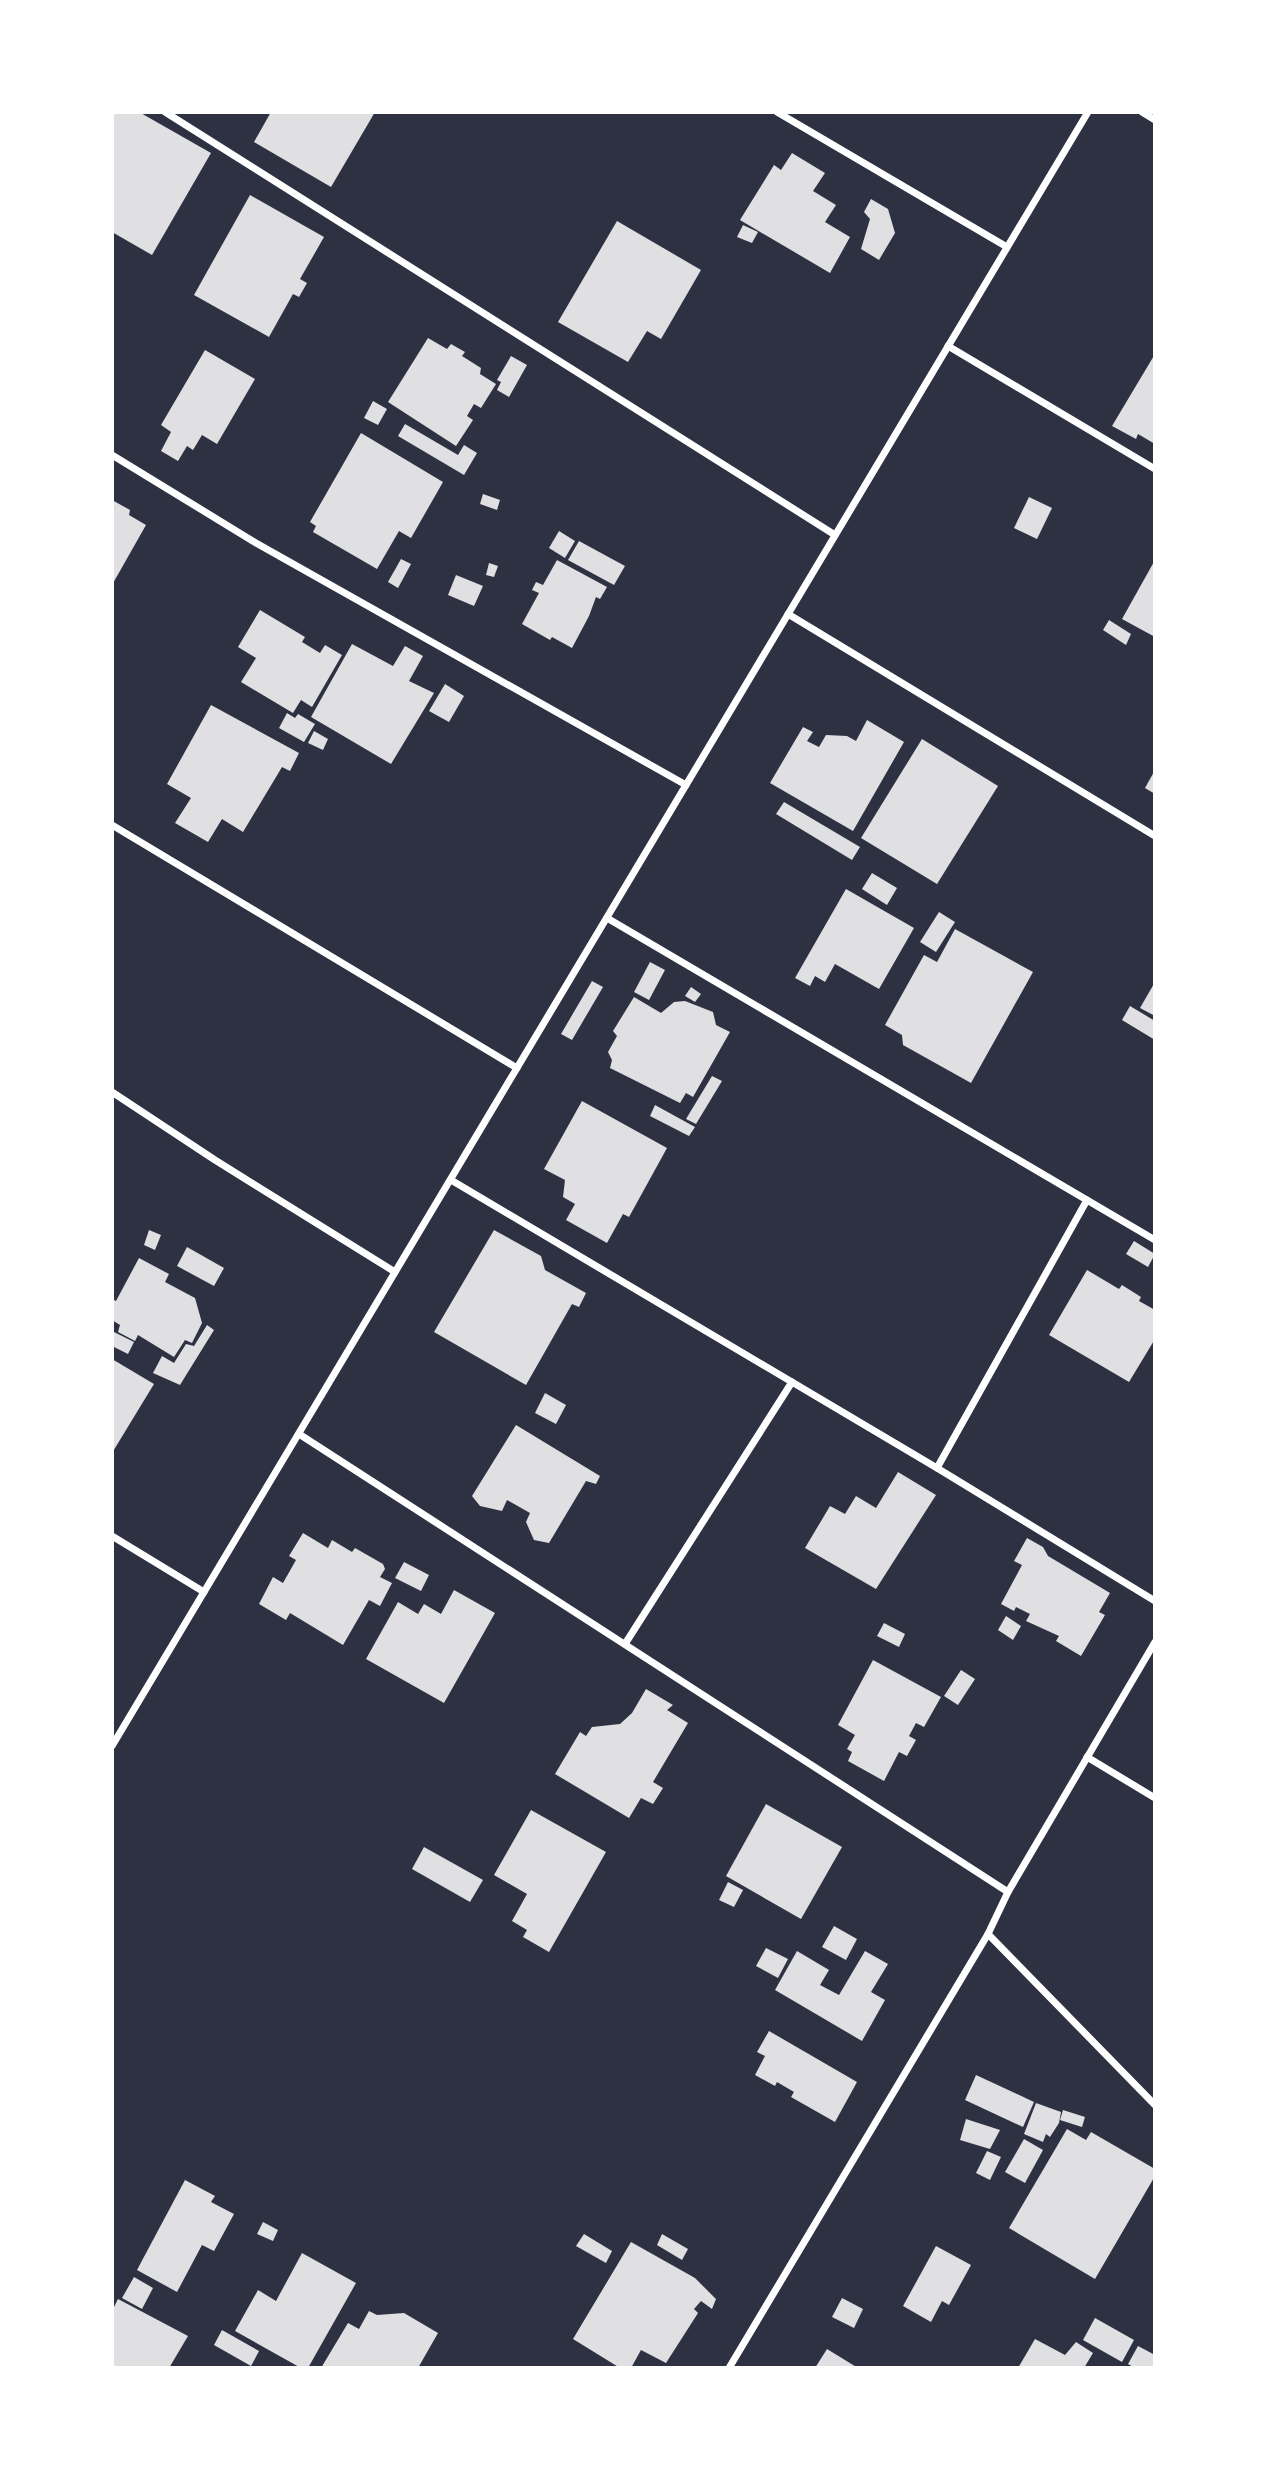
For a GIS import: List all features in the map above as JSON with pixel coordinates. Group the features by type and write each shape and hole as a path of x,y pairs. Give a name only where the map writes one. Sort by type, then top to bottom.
{"street":[{"path":"165,112 835,535"},
{"path":"777,112 1007,247"},
{"path":"112,1746 1088,112"},
{"path":"1142,112 1155,120"},
{"path":"948,345 1155,469"},
{"path":"112,455 256,543 686,785"},
{"path":"788,614 1155,836"},
{"path":"112,825 517,1068"},
{"path":"607,918 1155,1240"},
{"path":"112,1092 395,1272"},
{"path":"451,1180 937,1468 1155,1601"},
{"path":"937,1468 1087,1200"},
{"path":"625,1644 792,1382"},
{"path":"299,1434 1008,1892"},
{"path":"112,1536 204,1592"},
{"path":"729,2368 988,1934 1008,1892 1155,1642"},
{"path":"1087,1757 1155,1798"},
{"path":"988,1934 1155,2105"}],"building":[{"path":"112,112 139,112 211,153 152,255 112,232"},
{"path":"271,112 375,112 331,187 254,142"},
{"path":"792,153 825,173 813,191 836,205 825,222 850,237 830,273 740,220 774,165 781,170"},
{"path":"250,195 324,237 300,279 307,283 299,297 293,294 269,337 194,295"},
{"path":"871,199 888,209 895,233 879,260 861,249 870,219 864,212"},
{"path":"617,221 701,270 661,339 647,331 628,362 558,322"},
{"path":"743,225 758,232 752,243 737,237"},
{"path":"428,338 447,349 451,344 465,352 462,356 481,368 480,374 496,384 481,408 474,404 467,416 473,420 456,446 388,402"},
{"path":"205,350 255,379 217,444 202,435 193,450 187,446 178,461 161,451 171,432 161,425"},
{"path":"1155,354 1155,444 1138,434 1136,439 1112,426"},
{"path":"511,356 527,365 509,397 497,390 501,382 497,380"},
{"path":"373,401 387,409 378,425 364,418"},
{"path":"405,424 458,455 464,445 477,453 464,475 398,436"},
{"path":"361,433 443,482 411,538 399,531 377,569 313,532 316,526 310,522"},
{"path":"483,494 500,500 497,510 480,504"},
{"path":"1029,497 1052,508 1037,539 1014,528"},
{"path":"112,500 130,510 129,515 146,525 112,585"},
{"path":"559,531 575,541 565,558 549,548"},
{"path":"579,541 625,566 614,585 568,560"},
{"path":"401,559 411,564 398,588 388,582"},
{"path":"557,560 607,587 600,599 596,597 572,648 552,637 550,640 522,624 539,593 532,590 536,582 543,585"},
{"path":"1155,560 1155,637 1122,619"},
{"path":"489,563 498,566 494,577 486,575"},
{"path":"456,575 483,586 474,606 448,595"},
{"path":"260,610 305,637 302,642 320,653 325,645 342,655 312,707 301,700 293,713 241,682 256,658 238,647"},
{"path":"1109,620 1131,634 1126,645 1103,630"},
{"path":"352,644 393,666 405,646 423,656 409,681 434,693 391,764 311,717"},
{"path":"445,684 464,696 449,722 429,711"},
{"path":"211,705 299,753 290,771 282,767 243,832 222,819 208,842 175,823 191,798 167,784"},
{"path":"287,713 295,718 298,714 315,724 304,742 279,728"},
{"path":"867,720 904,742 853,831 770,783 803,727 813,732 807,741 819,747 826,735 847,736 856,741"},
{"path":"314,731 328,739 323,750 308,743"},
{"path":"922,739 998,786 937,884 861,838"},
{"path":"1155,770 1155,794 1145,788"},
{"path":"784,802 860,847 852,860 776,814"},
{"path":"872,873 897,888 887,905 862,889"},
{"path":"846,889 914,928 879,989 835,964 825,982 815,976 810,986 795,978"},
{"path":"939,912 955,922 936,952 920,942"},
{"path":"955,929 1033,972 971,1083 903,1045 902,1035 885,1025 924,955 937,962"},
{"path":"650,962 665,970 649,1000 634,992"},
{"path":"592,981 603,987 572,1040 561,1034"},
{"path":"1155,982 1155,1016 1140,1008"},
{"path":"691,987 701,994 695,1002 685,996"},
{"path":"634,997 661,1013 674,1002 685,1001 713,1012 716,1025 730,1032 693,1097 686,1093 680,1103 610,1068 612,1060 608,1052 617,1036 613,1031"},
{"path":"1130,1006 1155,1021 1155,1040 1122,1020"},
{"path":"712,1076 722,1081 696,1124 686,1119"},
{"path":"582,1101 667,1148 629,1217 623,1214 607,1243 566,1220 575,1204 563,1197 565,1180 544,1169"},
{"path":"655,1105 695,1127 689,1136 650,1116"},
{"path":"149,1230 161,1235 155,1250 144,1245"},
{"path":"494,1230 541,1256 545,1270 586,1293 579,1307 572,1304 526,1385 434,1332"},
{"path":"1134,1241 1155,1254 1148,1267 1126,1254"},
{"path":"187,1247 224,1268 214,1286 177,1266"},
{"path":"139,1258 169,1274 165,1282 195,1298 202,1323 192,1343 185,1340 174,1357 138,1335 135,1341 118,1332 120,1325 112,1320 112,1299 116,1301"},
{"path":"1087,1270 1119,1289 1122,1285 1141,1297 1139,1301 1155,1310 1155,1339 1129,1382 1049,1335"},
{"path":"207,1325 214,1330 180,1385 153,1373 162,1356 174,1363 186,1344 194,1346"},
{"path":"112,1331 134,1342 128,1354 112,1346"},
{"path":"112,1359 154,1384 112,1453"},
{"path":"545,1393 566,1405 556,1424 535,1413"},
{"path":"516,1425 600,1476 596,1484 586,1481 549,1543 534,1540 526,1522 530,1513 507,1500 502,1511 480,1506 472,1496"},
{"path":"898,1472 936,1495 876,1589 805,1548 830,1506 845,1514 856,1496 876,1508"},
{"path":"303,1533 328,1548 332,1540 352,1552 355,1548 383,1564 385,1569 380,1577 392,1583 380,1606 369,1600 343,1645 290,1613 286,1620 259,1604 273,1577 283,1583 296,1560 289,1556"},
{"path":"1027,1538 1043,1547 1048,1556 1110,1593 1099,1612 1105,1615 1081,1656 1056,1641 1059,1636 1026,1621 1030,1614 1016,1607 1014,1611 1001,1604 1022,1565 1014,1561"},
{"path":"404,1562 429,1575 421,1591 395,1578"},
{"path":"454,1590 495,1613 444,1703 366,1659 398,1602 418,1614 424,1604 441,1614"},
{"path":"1006,1616 1021,1626 1013,1640 998,1630"},
{"path":"884,1623 905,1634 899,1647 877,1636"},
{"path":"873,1660 941,1697 924,1727 916,1723 909,1736 916,1740 907,1756 899,1752 884,1781 848,1761 852,1752 847,1749 855,1735 838,1725"},
{"path":"961,1670 975,1679 958,1705 944,1696"},
{"path":"646,1689 673,1705 667,1710 688,1723 653,1782 663,1788 653,1804 641,1798 629,1818 555,1774 580,1732 586,1736 592,1727 620,1724 632,1713"},
{"path":"766,1804 842,1847 801,1919 726,1876"},
{"path":"531,1810 606,1852 549,1952 523,1937 527,1930 512,1921 527,1894 494,1875"},
{"path":"424,1847 483,1880 470,1902 412,1869"},
{"path":"728,1882 743,1890 734,1907 719,1900"},
{"path":"834,1926 857,1939 846,1960 822,1947"},
{"path":"766,1948 788,1959 778,1978 756,1966"},
{"path":"797,1951 829,1970 820,1985 839,1995 865,1951 888,1964 871,1992 885,2000 862,2041 775,1990"},
{"path":"769,2031 857,2082 835,2122 791,2097 794,2092 777,2082 775,2086 755,2075 765,2056 757,2052"},
{"path":"976,2075 1034,2102 1023,2127 965,2100"},
{"path":"1036,2103 1061,2112 1059,2123 1050,2137 1046,2134 1043,2142 1024,2134"},
{"path":"1063,2110 1085,2117 1082,2127 1060,2120"},
{"path":"966,2119 1000,2130 990,2149 960,2140"},
{"path":"1067,2129 1086,2140 1091,2132 1155,2169 1155,2176 1095,2279 1009,2228"},
{"path":"1024,2139 1043,2150 1025,2183 1005,2172"},
{"path":"987,2151 1001,2157 990,2180 976,2173"},
{"path":"185,2180 215,2196 211,2202 234,2214 214,2251 202,2245 177,2292 137,2270"},
{"path":"263,2222 278,2230 273,2241 257,2234"},
{"path":"584,2234 612,2251 606,2263 576,2246"},
{"path":"662,2234 688,2249 682,2260 657,2245"},
{"path":"631,2242 695,2278 716,2299 712,2309 701,2301 694,2309 698,2313 666,2363 641,2350 631,2368 620,2368 573,2339"},
{"path":"936,2246 971,2265 949,2305 942,2301 931,2322 903,2306"},
{"path":"302,2253 356,2283 308,2368 301,2368 235,2331 258,2290 276,2301"},
{"path":"134,2277 153,2288 142,2309 122,2298"},
{"path":"842,2298 863,2309 854,2328 832,2317"},
{"path":"118,2299 188,2336 169,2368 112,2368 112,2311"},
{"path":"369,2311 377,2315 404,2313 438,2333 418,2368 321,2368 348,2323 359,2329"},
{"path":"1095,2318 1134,2340 1122,2362 1083,2340"},
{"path":"222,2330 259,2351 251,2366 214,2345"},
{"path":"1035,2339 1065,2355 1076,2342 1093,2353 1084,2368 1018,2368"},
{"path":"1138,2346 1155,2355 1155,2368 1135,2368 1128,2364"},
{"path":"827,2349 858,2368 815,2368"}]}
